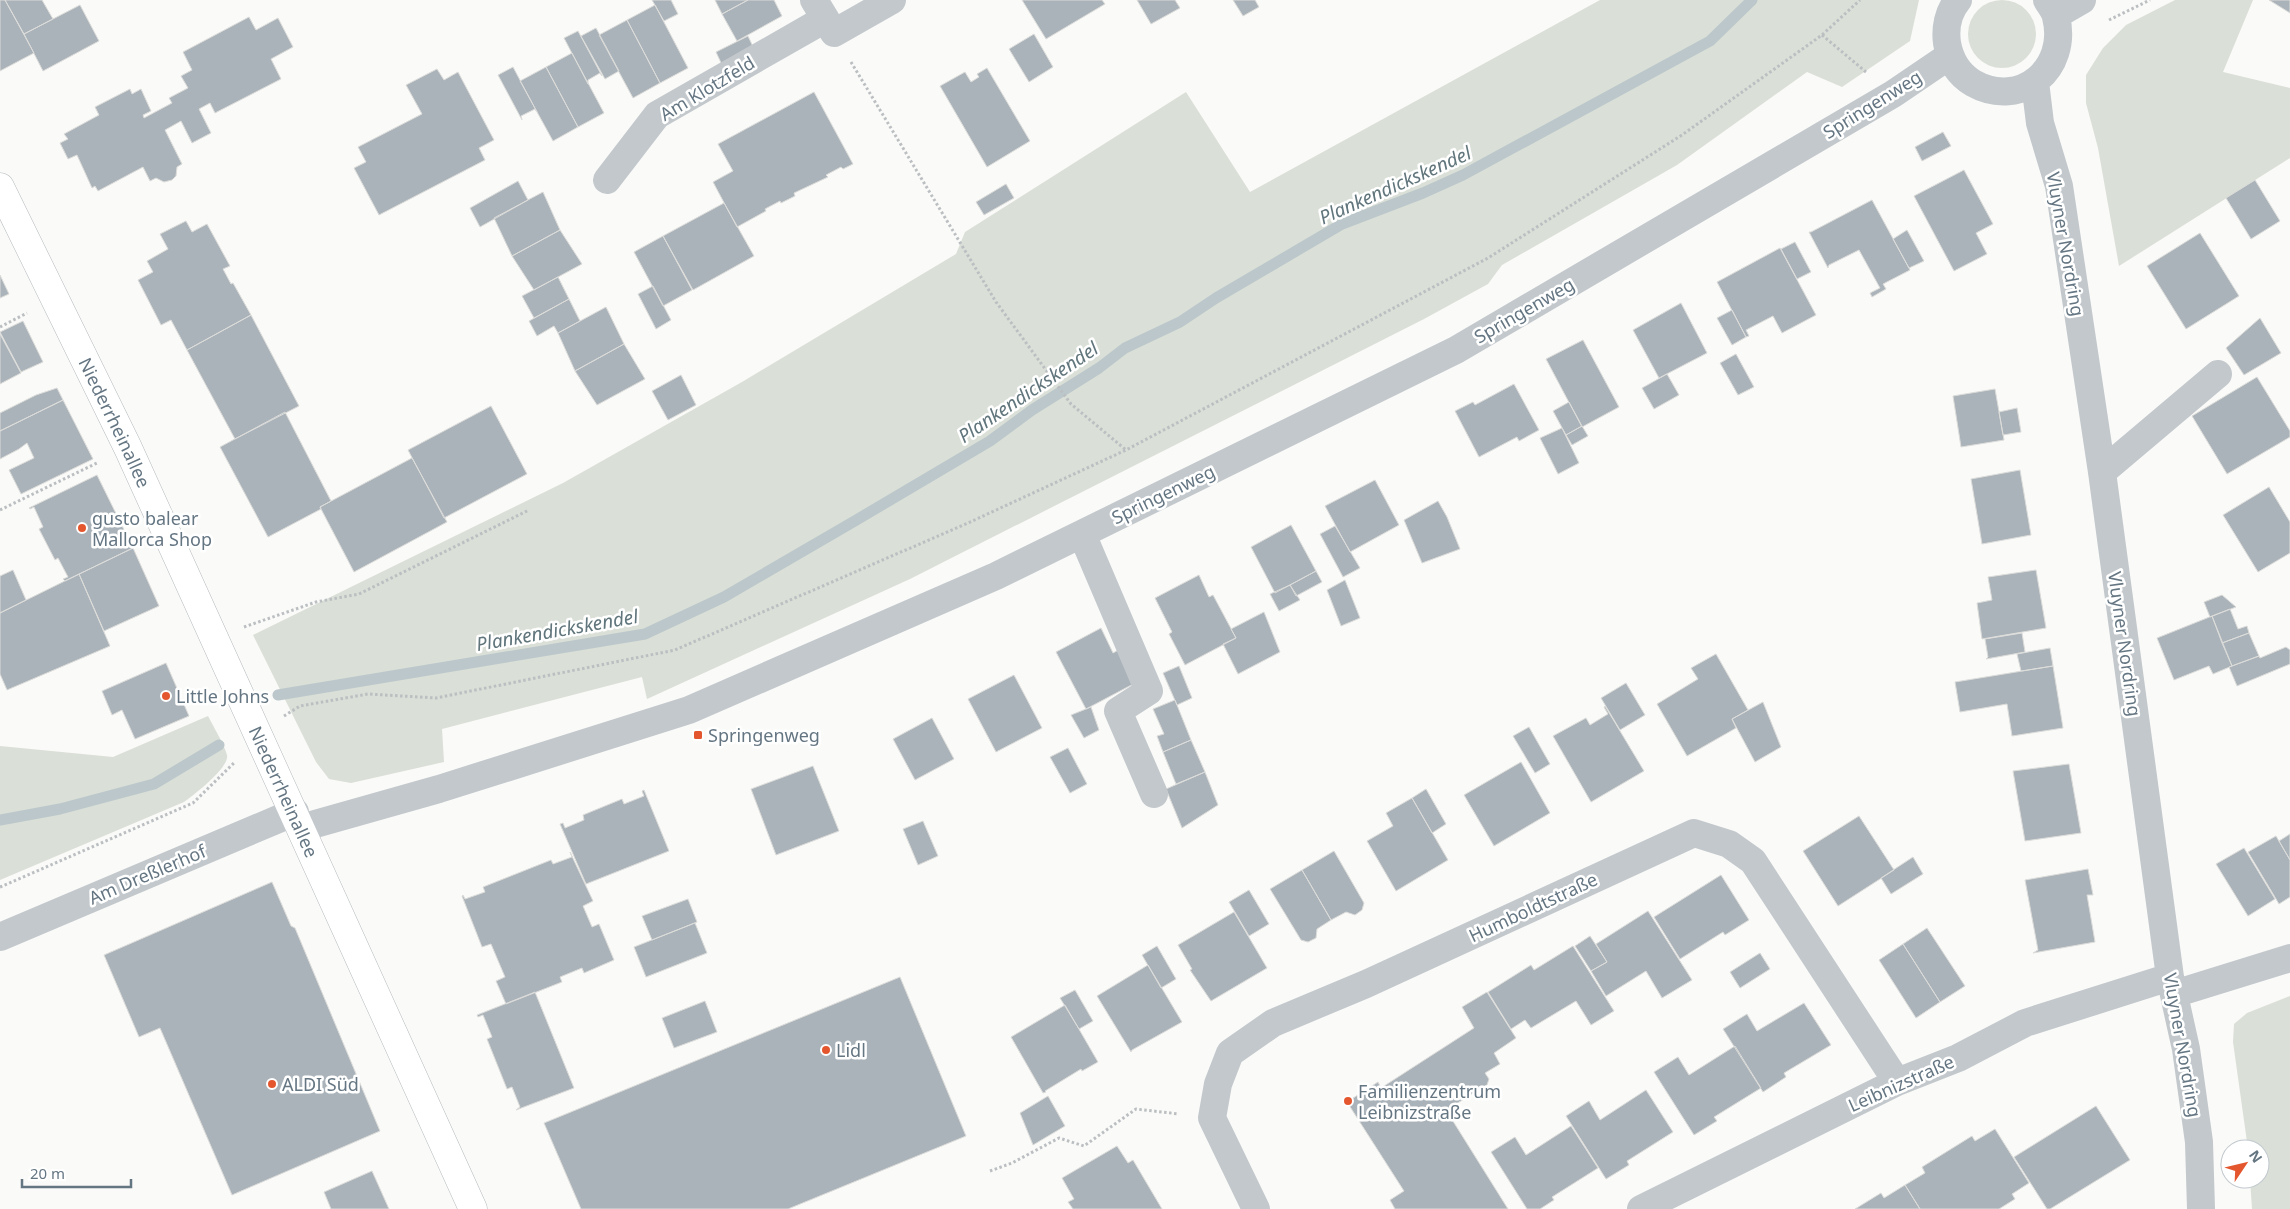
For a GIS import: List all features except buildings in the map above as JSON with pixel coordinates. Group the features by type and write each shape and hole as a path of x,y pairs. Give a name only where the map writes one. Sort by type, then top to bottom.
{"main road":[{"name":"Niederrheinallee","path":"0,187 128,448 215,636 473,1209"}],"street":[{"name":"Am Klotzfeld","path":"607,180 657,116 824,17 892,0"},
{"path":"1958,0 1953,6 1945,30 1949,56 1962,76 1985,89 2001,93 2014,91 2035,82 2052,64 2059,44 2051,8 2082,0"},
{"name":"Springenweg","path":"298,820 439,788 689,710 996,576 1456,350 1892,94 1949,56"},
{"name":"Vluyner Nordring","path":"2035,82 2040,123 2059,186 2102,472 2172,986 2186,1049 2199,1142 2201,1209"},
{"path":"2102,472 2218,374"},
{"path":"1082,534 1149,691 1118,711 1154,794"},
{"name":"Am Dreßlerhof","path":"0,937 298,820"},
{"name":"Humboldtstraße","path":"1212,1118 1218,1084 1230,1053 1273,1023 1366,984 1694,833 1729,844 1753,861 1897,1082"},
{"name":"Leibnizstraße","path":"1640,1209 1897,1082 1958,1058 2025,1024 2290,958"},
{"path":"1212,1118 1256,1209"}],"path":[{"path":"0,887 193,803 232,766 258,731 300,706 368,694 436,698 675,650 968,523 1126,450 1488,258 1682,135 1822,35 1860,0"},
{"path":"824,17 996,302 1071,404 1126,450"},
{"path":"1822,35 1892,94"},
{"path":"0,510 128,448"},
{"path":"215,636 316,602 359,594 529,510"},
{"path":"990,1171 1012,1163 1059,1138 1084,1146 1136,1109 1212,1118"}],"shaded area":[{"path":"1600,0 1919,0 1910,41 1842,87 1807,72 1677,165 1502,265 1488,284 1424,319 910,579 647,699 642,677 442,729 444,762 351,783 329,779 316,762 253,635 563,483 742,382 956,254 965,232 1186,92 1250,192"},
{"path":"2002,0 2015,3 2026,10 2033,21 2036,34 2033,47 2026,58 2015,65 2002,68 1989,65 1978,58 1971,47 1968,34 1971,21 1978,10 1989,3"},
{"path":"2175,0 2253,0 2223,72 2290,88 2290,158 2119,266 2098,148 2086,103 2086,75 2103,48 2126,25"},
{"path":"208,716 221,740 227,755 226,760 210,780 184,802 0,880 0,746 113,757"},
{"path":"2290,996 2290,1209 2252,1209 2251,1189 2270,1189 2270,1139 2247,1139 2233,1042 2234,1024 2247,1013"}],"waterway":[{"name":"Plankendickskendel","path":"278,695 645,634 724,597 990,441 1032,410 1099,368 1125,348 1180,322 1216,298 1342,224 1423,193 1463,175 1710,41 1752,0"},
{"name":"Plankendickskendel","path":"0,820 60,809 154,784 219,745"}],"place":[{"name":"gusto balear Mallorca Shop","path":"82,528"},
{"name":"Little Johns","path":"166,696"},
{"name":"Springenweg","path":"698,735"},
{"name":"Lidl","path":"826,1050"},
{"name":"ALDI Süd","path":"272,1084"},
{"name":"Familienzentrum Leibnizstraße","path":"1348,1101"}]}
